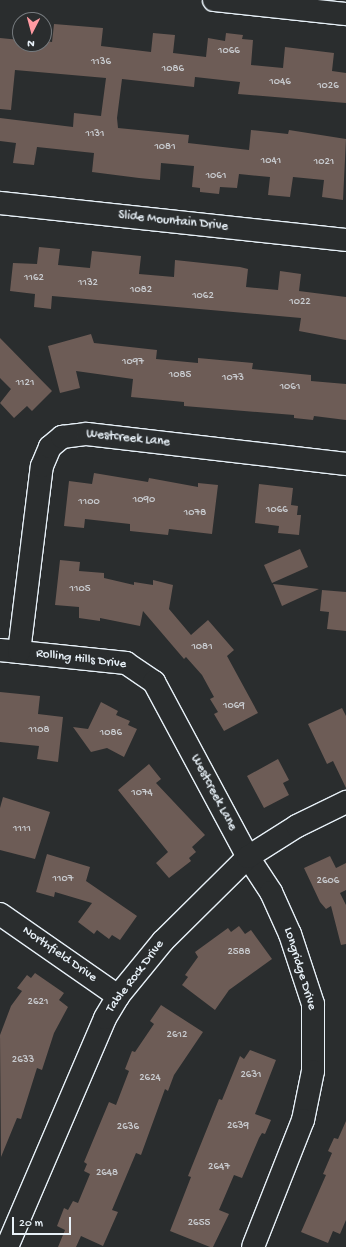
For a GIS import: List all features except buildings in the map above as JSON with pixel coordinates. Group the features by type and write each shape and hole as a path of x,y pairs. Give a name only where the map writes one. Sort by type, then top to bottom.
{"street":[{"path":"214,0 346,14"},
{"name":"Slide Mountain Drive","path":"0,203 346,240"},
{"name":"Westcreek Lane","path":"9,651 42,466 50,447 62,437 87,434 346,464"},
{"name":"Rolling Hills Drive","path":"9,651 126,663 141,670 154,682 178,728"},
{"name":"Westcreek Lane","path":"178,728 248,857"},
{"name":"Table Rock Drive","path":"7,1247 105,1018 118,996 163,941 248,857 297,826 346,802"},
{"name":"Longridge Drive","path":"248,857 271,892 290,934 313,1004 315,1030 313,1071 303,1120 253,1247"},
{"name":"Northfield Drive","path":"0,914 118,996"}]}
